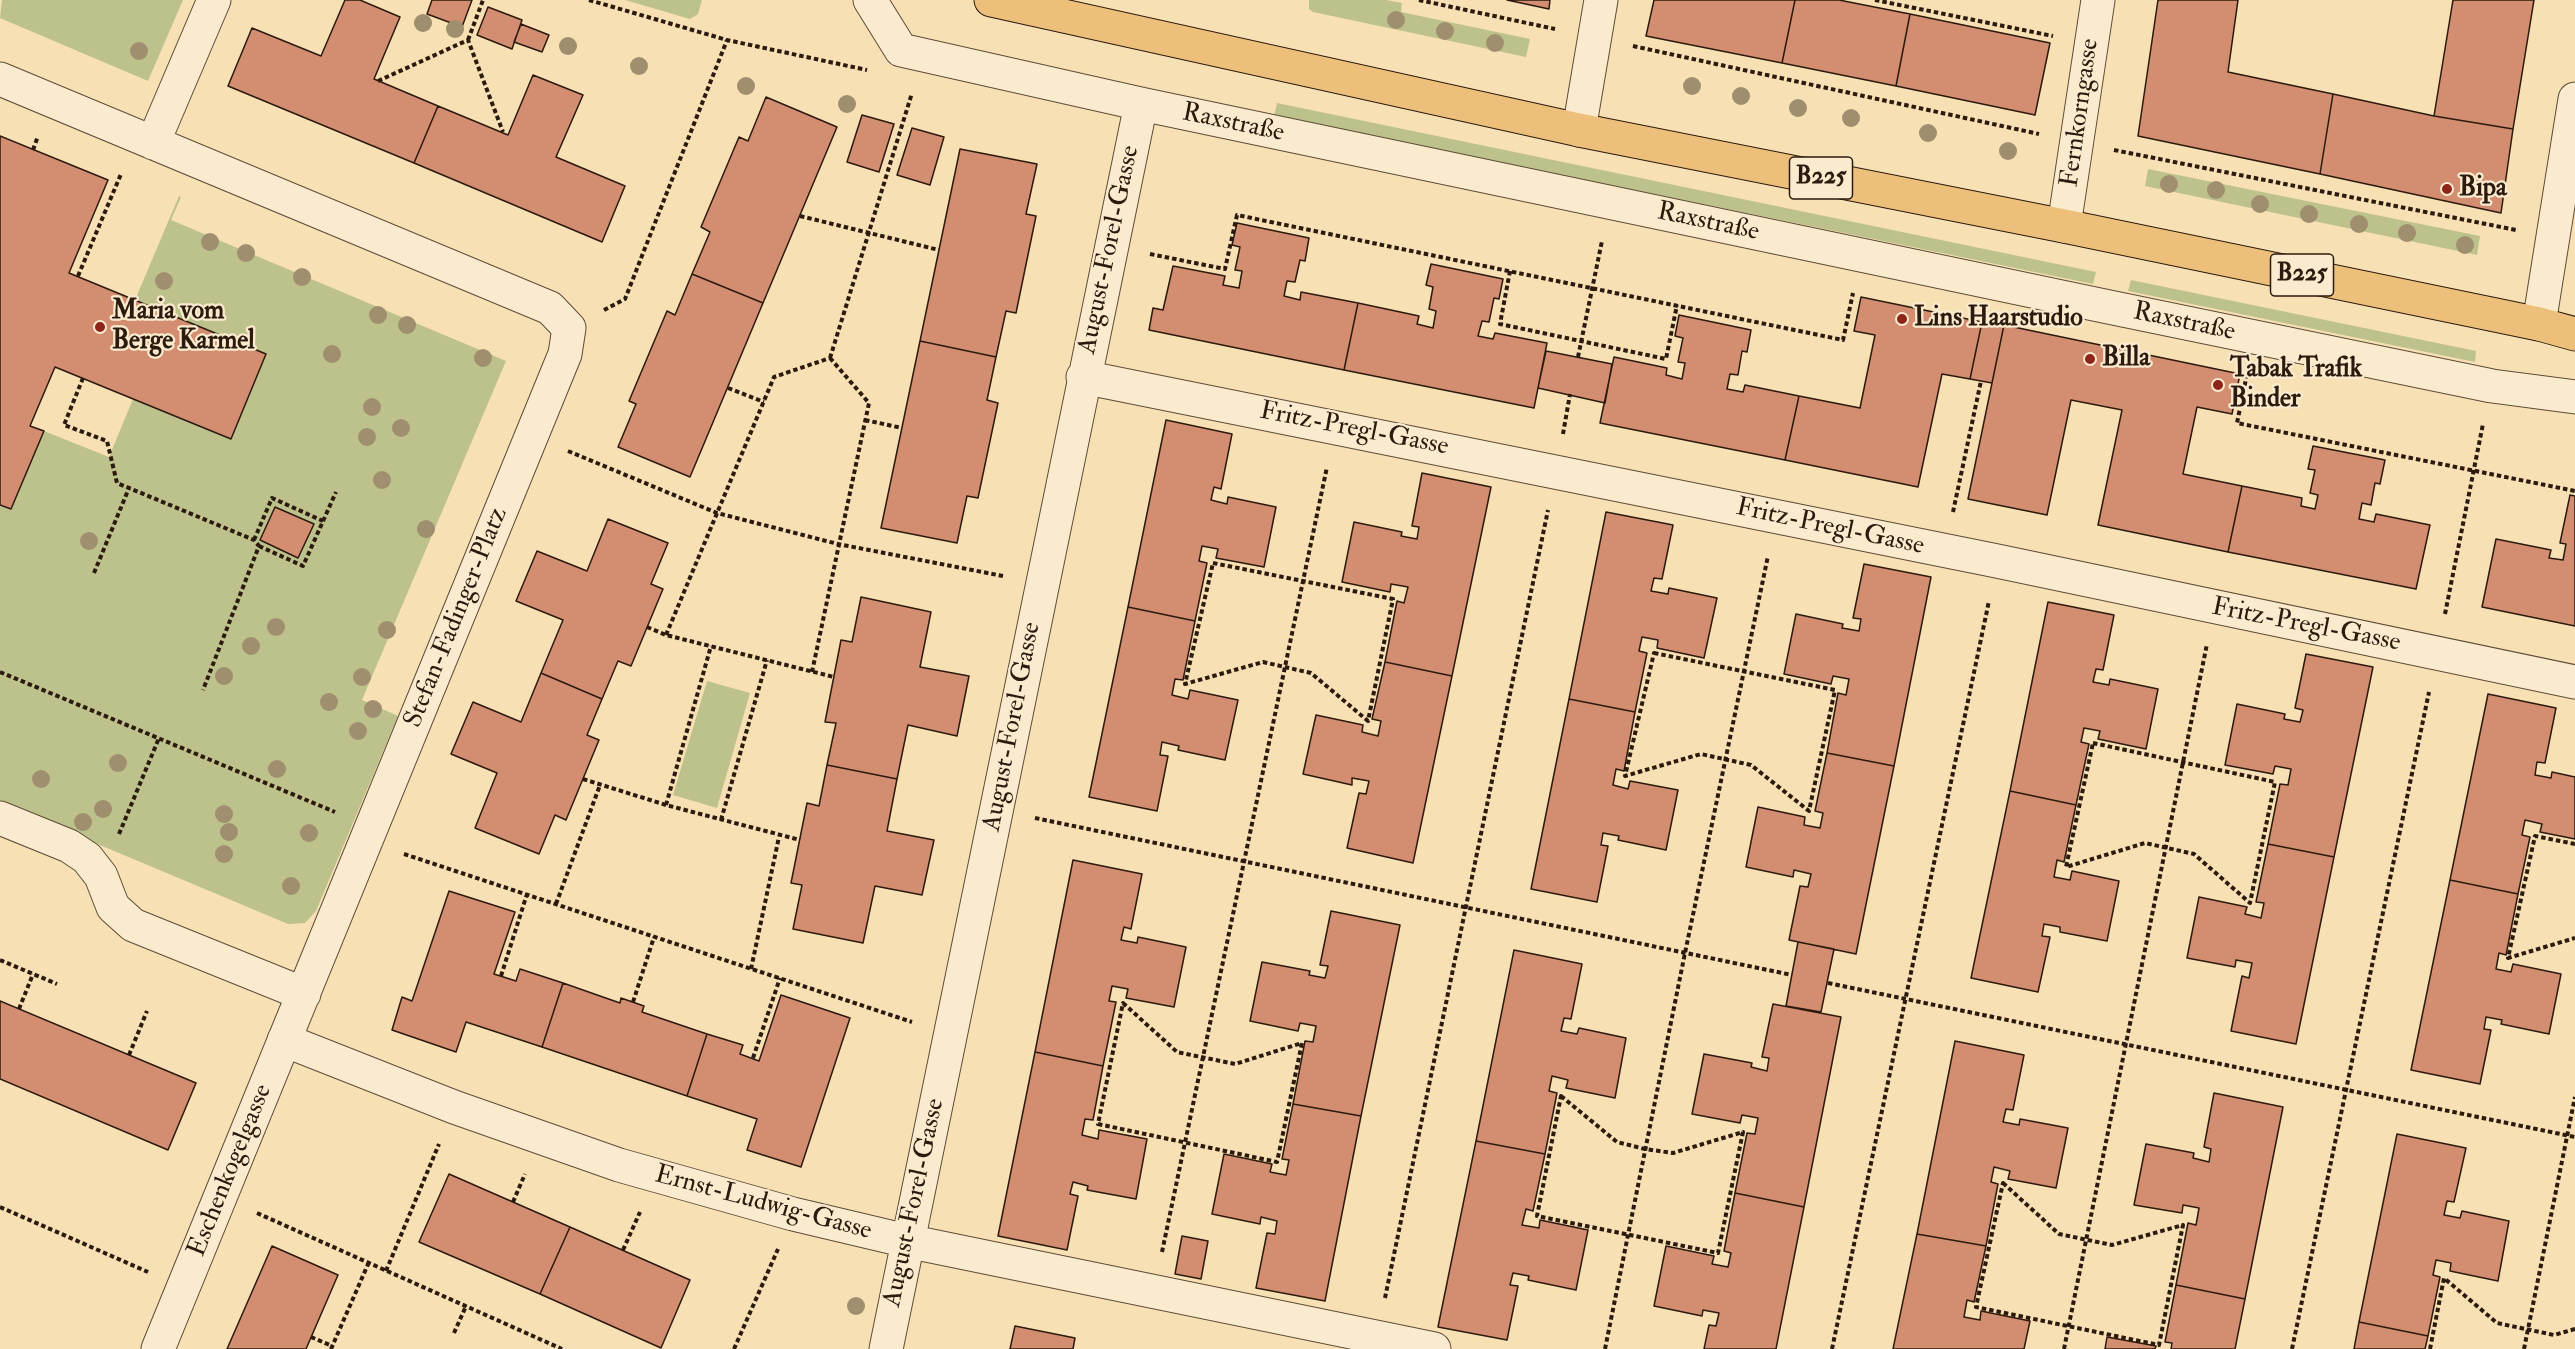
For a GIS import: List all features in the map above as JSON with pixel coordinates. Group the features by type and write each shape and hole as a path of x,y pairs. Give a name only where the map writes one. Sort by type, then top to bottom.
{"main road":[{"name":"B225","path":"991,0 1579,130 2064,226 2539,324 2575,334"}],"street":[{"path":"153,143 214,0"},
{"name":"Raxstraße","path":"870,0 901,50 1141,104 2492,386 2575,398"},
{"path":"1579,130 1601,0"},
{"name":"Fernkorngasse","path":"2064,226 2097,0"},
{"path":"0,79 550,308 569,328"},
{"path":"2539,324 2575,99"},
{"name":"August-Forel-Gasse","path":"886,1349 1083,377 1141,104"},
{"name":"Stefan-Fadinger-Platz","path":"304,994 565,354 569,328"},
{"name":"Fritz-Pregl-Gasse","path":"1083,377 1997,561 2575,682"},
{"path":"0,818 69,846 87,858 101,876 113,907 133,925 304,994"},
{"name":"Eschenkogelgasse","path":"158,1349 304,994"},
{"name":"Ernst-Ludwig-Gasse","path":"284,1040 454,1107 619,1165 793,1214 907,1241 1434,1349"}],"path":[{"path":"483,0 468,40 503,132"},
{"path":"569,328 625,299 727,40 589,0"},
{"path":"1419,0 2076,142 2554,238"},
{"path":"1875,0 2057,37"},
{"path":"378,81 468,40"},
{"path":"830,358 912,92"},
{"path":"33,150 40,132"},
{"path":"78,276 123,167"},
{"path":"1111,247 1225,269 1237,215 1843,340 1854,288"},
{"path":"800,216 939,250"},
{"path":"1578,357 1603,235"},
{"path":"1510,271 1500,324 1666,359 1677,305"},
{"path":"666,635 774,376 830,358"},
{"path":"812,672 868,402 830,358"},
{"path":"2248,368 2238,423 2575,490"},
{"path":"83,378 64,425 107,441 117,483 254,540 259,546 303,567 336,492"},
{"path":"1944,551 1981,381"},
{"path":"728,388 764,402"},
{"path":"2292,1349 2485,416"},
{"path":"865,420 902,428"},
{"path":"1154,1291 1335,426"},
{"path":"531,436 717,513 838,544 1042,584"},
{"path":"1377,1337 1556,472"},
{"path":"94,573 129,488"},
{"path":"254,540 272,498 323,521"},
{"path":"1605,1349 1684,953 1776,517"},
{"path":"203,690 259,546"},
{"path":"1832,1349 1997,561"},
{"path":"1212,563 1303,581 1393,599 1368,721 1311,673 1263,662 1185,684 1212,563"},
{"path":"2064,1349 2215,608"},
{"path":"647,627 666,635 834,677"},
{"path":"666,805 711,646"},
{"path":"1654,652 1835,690 1809,811 1751,765 1725,759 1701,754 1626,776 1654,652"},
{"path":"721,819 767,660"},
{"path":"0,672 159,738 369,834 527,894 950,1035"},
{"path":"101,876 159,738"},
{"path":"2092,743 2275,782 2250,903 2194,854 2166,847 2145,843 2066,867 2092,743"},
{"path":"583,779 779,837 800,840"},
{"path":"556,904 600,785"},
{"path":"997,810 1464,909 1792,975"},
{"path":"2575,844 2535,836 2508,957 2575,939"},
{"path":"751,969 779,837"},
{"path":"501,976 527,894"},
{"path":"633,1002 654,937"},
{"path":"0,960 57,984"},
{"path":"19,1010 33,974"},
{"path":"753,1058 780,978"},
{"path":"1827,983 2575,1137"},
{"path":"1123,1003 1177,1052 1204,1056 1235,1064 1302,1043 1276,1162 1098,1124 1123,1003"},
{"path":"129,1055 147,1011"},
{"path":"1561,1095 1617,1142 1645,1149 1673,1153 1743,1132 1718,1253 1628,1234 1537,1216 1561,1095"},
{"path":"2524,1349 2575,1097"},
{"path":"386,1271 454,1107"},
{"path":"513,1202 528,1168"},
{"path":"2003,1183 2059,1234 2112,1245 2183,1225 2159,1345 2068,1326 1976,1307 2003,1183"},
{"path":"221,1197 562,1349"},
{"path":"623,1250 642,1205"},
{"path":"0,1207 184,1288"},
{"path":"734,1349 781,1243"},
{"path":"311,1337 332,1348 369,1262"},
{"path":"2430,1349 2445,1278 2497,1323 2554,1335 2575,1329"},
{"path":"454,1333 466,1306"}],"green space":[{"path":"2,0 183,0 148,81 0,18"},
{"path":"625,0 702,0 698,14 690,19"},
{"path":"1309,0 1386,0 1402,3 1401,12 1530,39 1526,57 1313,12 1309,9"},
{"path":"1277,103 2096,272 2093,284 1274,116"},
{"path":"2148,169 2480,236 2477,255 2145,186"},
{"path":"179,196 181,197 171,220 506,361 362,700 398,716 316,911 305,923 288,924 0,803 0,505 11,509 44,431 109,457 133,399 230,439 266,354 135,300"},
{"path":"2131,280 2476,351 2475,362 2128,291"},
{"path":"707,681 750,693 717,808 673,795"}],"building":[{"path":"345,0 360,0 400,17 374,79 438,106 414,163 228,86 252,28 321,56"},
{"path":"432,0 472,0 462,27 427,14"},
{"path":"1507,0 1550,0 1549,9"},
{"path":"1654,0 1795,0 1782,63 1646,36"},
{"path":"1795,0 1839,0 1910,14 1896,86 1782,63"},
{"path":"2158,0 2238,0 2228,72 2333,94 2320,174 2138,136"},
{"path":"2453,0 2534,0 2513,129 2434,116"},
{"path":"488,7 522,20 512,49 477,35"},
{"path":"1910,14 2050,43 2035,115 1896,86"},
{"path":"521,24 549,35 542,52 514,42"},
{"path":"533,75 583,95 556,157 625,186 602,242 414,163 438,106 508,135"},
{"path":"2333,94 2434,116 2513,129 2501,213 2320,174"},
{"path":"766,97 837,127 763,303 692,274 710,232 701,227 739,137 748,141"},
{"path":"862,115 894,124 879,172 847,162"},
{"path":"912,128 944,137 930,185 897,175"},
{"name":"Maria vom Berge Karmel","path":"0,136 108,180 69,273 266,354 231,439 55,367 30,426 44,431 11,509 0,505"},
{"path":"960,149 1037,164 1026,214 1036,216 1016,313 1006,311 996,357 920,341"},
{"path":"1237,223 1309,238 1305,261 1300,260 1295,282 1287,281 1284,296 1300,300 1301,292 1358,303 1344,370 1149,330 1153,308 1163,310 1173,266 1225,276 1223,285 1239,288 1242,271 1235,270 1240,247 1232,245"},
{"path":"1431,264 1503,279 1499,299 1494,298 1489,322 1482,321 1478,336 1493,339 1495,333 1547,343 1534,408 1344,370 1358,303 1419,316 1417,324 1433,328 1436,311 1429,309 1433,287 1426,285"},
{"path":"692,274 763,303 690,477 618,447 636,404 629,401 667,311 675,315"},
{"path":"1861,297 1982,322 1970,379 1942,374 1918,487 1785,460 1799,396 1860,408 1875,335 1854,331"},
{"path":"1679,315 1751,330 1747,352 1742,351 1738,375 1730,374 1727,389 1743,392 1745,385 1799,396 1785,460 1600,423 1614,357 1667,368 1666,375 1682,379 1685,363 1678,362 1683,338 1675,336"},
{"path":"1982,322 2004,325 1992,383 1970,379"},
{"path":"2004,325 2240,374 2232,414 2197,407 2183,474 2242,486 2228,552 2098,525 2122,410 2071,400 2047,515 1968,499"},
{"path":"920,341 996,357 987,400 998,403 978,498 967,496 957,543 881,528"},
{"path":"1546,351 1612,364 1605,403 1538,388"},
{"path":"1166,420 1232,434 1221,489 1214,487 1211,500 1227,504 1228,497 1276,507 1264,567 1216,558 1218,549 1202,546 1199,561 1207,563 1195,621 1128,607"},
{"path":"2313,446 2385,460 2380,484 2375,483 2371,505 2362,503 2359,519 2374,522 2376,514 2430,525 2416,589 2228,552 2242,486 2302,498 2301,506 2315,509 2318,495 2310,493 2315,470 2308,469"},
{"path":"1422,473 1491,487 1452,676 1385,662 1397,601 1404,603 1408,587 1391,584 1390,592 1342,582 1354,522 1402,532 1401,536 1417,539 1419,527 1412,526"},
{"path":"2570,495 2575,496 2575,626 2482,607 2496,539 2551,550 2549,558 2563,560 2566,544 2560,543"},
{"path":"275,507 314,524 298,558 260,540"},
{"path":"1606,512 1673,525 1662,579 1654,578 1651,591 1668,594 1669,588 1717,598 1704,658 1657,648 1658,640 1642,637 1639,651 1647,653 1635,712 1569,699"},
{"path":"608,519 668,543 651,584 663,589 631,666 618,661 602,699 541,673 563,620 516,601 537,551 587,571"},
{"path":"1864,564 1931,577 1894,766 1827,753 1838,693 1846,695 1849,679 1833,676 1831,684 1784,674 1796,614 1843,624 1842,628 1859,631 1861,619 1853,618"},
{"path":"861,597 931,612 920,667 969,676 957,736 908,725 897,779 827,765 836,723 825,722 841,640 852,642"},
{"path":"2048,602 2114,615 2103,670 2096,669 2093,682 2109,685 2110,679 2158,689 2146,749 2098,739 2100,731 2084,728 2081,742 2089,744 2076,805 2010,791"},
{"path":"1128,607 1195,621 1183,680 1175,679 1172,695 1188,699 1190,690 1238,700 1225,760 1178,750 1179,746 1162,742 1160,755 1168,756 1157,811 1089,797"},
{"path":"2306,654 2373,667 2334,857 2268,844 2280,784 2288,785 2291,769 2275,766 2273,774 2225,765 2237,704 2285,714 2284,719 2300,722 2303,710 2295,708"},
{"path":"1385,662 1452,676 1413,863 1347,848 1359,793 1366,794 1369,781 1352,778 1352,785 1303,774 1316,715 1363,725 1362,732 1378,736 1381,721 1372,719"},
{"path":"541,673 602,699 587,735 599,740 566,820 555,815 539,854 475,828 497,773 451,754 473,702 521,722"},
{"path":"2488,694 2556,708 2545,763 2537,762 2535,775 2551,778 2552,772 2575,777 2575,839 2540,832 2542,824 2525,820 2522,835 2530,837 2518,894 2450,880"},
{"path":"1569,699 1635,712 1624,771 1616,769 1613,785 1628,789 1630,781 1678,790 1666,850 1618,840 1619,836 1603,833 1601,845 1608,846 1597,902 1531,889"},
{"path":"1827,753 1894,766 1856,954 1789,940 1800,886 1808,887 1811,874 1794,870 1793,877 1746,867 1758,807 1805,817 1804,825 1820,828 1823,813 1815,811"},
{"path":"827,765 897,779 887,831 934,840 922,895 875,886 863,943 793,929 802,885 791,883 807,803 819,806"},
{"path":"2010,791 2076,805 2064,862 2057,860 2054,877 2070,880 2072,871 2119,881 2107,941 2060,932 2060,927 2044,924 2042,936 2050,937 2038,992 1971,978"},
{"path":"2268,844 2334,857 2296,1044 2231,1031 2242,976 2249,978 2252,963 2236,960 2235,967 2187,958 2199,897 2247,907 2245,914 2261,918 2264,903 2256,902"},
{"path":"1073,860 1142,874 1131,929 1124,927 1121,940 1137,943 1138,937 1186,947 1174,1007 1126,998 1128,989 1112,986 1109,1001 1116,1002 1103,1066 1035,1052"},
{"path":"2450,880 2518,894 2506,955 2499,953 2496,969 2511,972 2513,964 2561,974 2549,1034 2501,1024 2502,1020 2486,1017 2484,1029 2491,1030 2480,1084 2411,1070"},
{"path":"449,891 515,912 494,974 516,981 520,969 563,983 542,1047 466,1022 456,1052 392,1030 402,997 412,1001"},
{"path":"1331,911 1400,925 1361,1116 1293,1104 1305,1041 1313,1042 1316,1026 1300,1023 1298,1031 1250,1021 1262,962 1310,971 1309,975 1325,978 1328,966 1320,965"},
{"path":"1798,942 1834,949 1821,1012 1786,1006"},
{"path":"1514,950 1582,964 1571,1019 1564,1018 1561,1031 1577,1034 1579,1028 1626,1038 1615,1098 1566,1088 1568,1080 1552,1076 1549,1091 1557,1093 1545,1154 1476,1141"},
{"path":"563,983 620,1003 621,998 644,1006 642,1012 707,1034 687,1096 542,1047"},
{"path":"781,995 850,1018 801,1167 747,1150 757,1119 687,1096 707,1034 743,1045 740,1054 759,1061"},
{"path":"0,1001 196,1083 168,1150 0,1079"},
{"path":"1773,1004 1841,1017 1804,1207 1735,1193 1747,1133 1755,1134 1758,1118 1742,1115 1740,1123 1692,1114 1704,1054 1752,1063 1751,1067 1767,1071 1769,1058 1762,1057"},
{"path":"1955,1041 2024,1055 2013,1110 2006,1109 2003,1122 2019,1125 2020,1119 2068,1128 2056,1188 2008,1179 2010,1171 1994,1167 1991,1182 1998,1184 1986,1246 1917,1234"},
{"path":"1035,1052 1103,1066 1093,1120 1085,1119 1082,1135 1098,1139 1099,1130 1147,1139 1136,1199 1087,1190 1088,1186 1073,1182 1070,1194 1078,1196 1067,1250 998,1236"},
{"path":"2214,1093 2283,1107 2245,1299 2176,1285 2188,1223 2196,1225 2199,1208 2183,1205 2182,1213 2134,1205 2146,1144 2194,1153 2193,1158 2209,1162 2211,1149 2204,1147"},
{"path":"1293,1104 1361,1116 1325,1301 1256,1288 1267,1233 1275,1234 1277,1221 1261,1217 1260,1224 1212,1214 1224,1154 1272,1164 1270,1172 1286,1175 1289,1160 1282,1159"},
{"path":"2397,1134 2466,1148 2454,1202 2447,1201 2444,1215 2460,1218 2462,1211 2509,1221 2498,1281 2450,1271 2451,1263 2436,1260 2433,1275 2440,1277 2428,1336 2359,1322"},
{"path":"1476,1141 1545,1154 1533,1211 1526,1209 1522,1225 1539,1228 1540,1220 1588,1230 1576,1290 1528,1280 1529,1276 1513,1273 1510,1285 1518,1286 1507,1340 1438,1327"},
{"path":"449,1174 570,1227 540,1294 419,1242"},
{"path":"1735,1193 1804,1207 1776,1349 1704,1349 1709,1325 1716,1326 1719,1313 1703,1310 1702,1316 1654,1306 1666,1246 1714,1256 1712,1264 1728,1267 1731,1253 1724,1251"},
{"path":"570,1227 690,1280 661,1348 540,1294"},
{"path":"1917,1234 1986,1246 1974,1302 1967,1300 1964,1317 1980,1320 1981,1311 2030,1321 2024,1349 1893,1349"},
{"path":"1182,1236 1208,1241 1201,1279 1175,1274"},
{"path":"272,1246 338,1275 306,1349 227,1349"},
{"path":"2176,1285 2245,1299 2235,1349 2171,1349 2172,1343 2165,1342"},
{"path":"2359,1322 2428,1336 2425,1349 2354,1349"},
{"path":"1015,1326 1075,1338 1073,1349 1010,1349"},
{"path":"2107,1337 2156,1346 2155,1349 2105,1349"}],"place":[{"name":"Bipa","path":"2447,189"},
{"name":"Lins Haarstudio","path":"1902,319"},
{"name":"Maria vom Berge Karmel","path":"100,327"},
{"name":"Billa","path":"2090,359"},
{"name":"Tabak Trafik Binder","path":"2218,385"}]}
